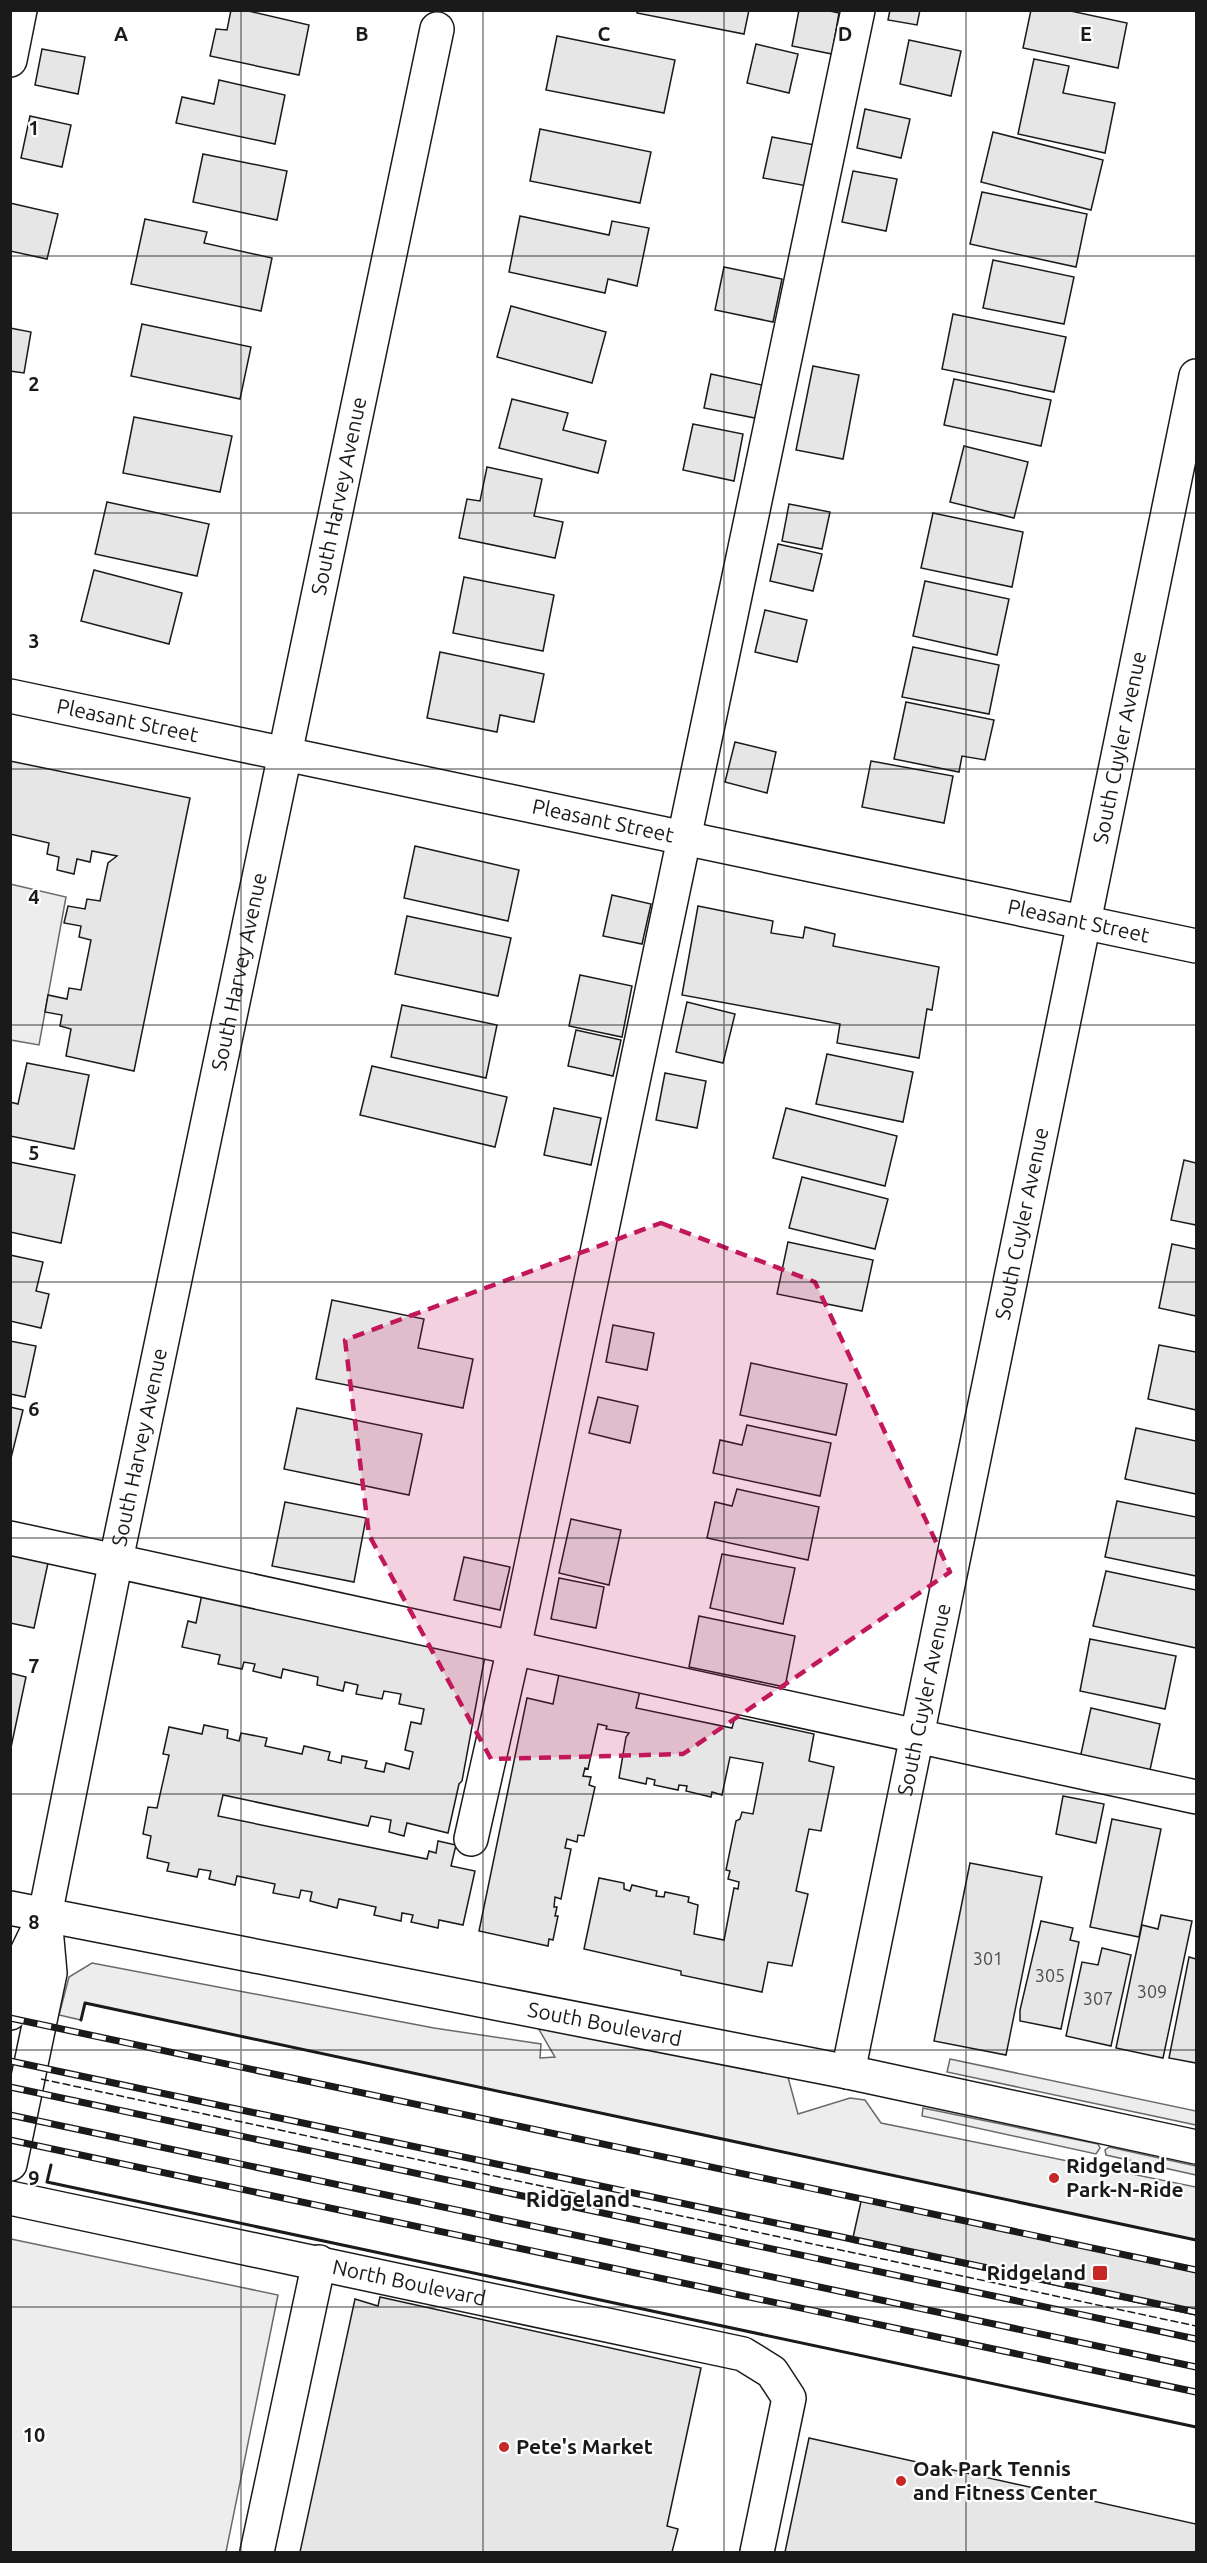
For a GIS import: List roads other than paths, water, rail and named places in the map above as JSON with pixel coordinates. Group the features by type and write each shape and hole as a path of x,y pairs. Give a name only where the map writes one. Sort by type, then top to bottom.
{"street":[{"path":"10,60 20,10"},
{"path":"471,1839 514,1648 858,10"},
{"name":"South Harvey Avenue","path":"45,1915 116,1560 437,29"},
{"name":"South Cuyler Avenue","path":"848,2072 1197,376"},
{"name":"Pleasant Street","path":"10,696 1197,946"},
{"path":"10,1538 1197,1797"},
{"name":"South Boulevard","path":"10,1908 848,2072 1197,2147"},
{"path":"10,2013 20,1967 45,1915"},
{"path":"10,2164 50,1973 45,1915"},
{"name":"North Boulevard","path":"10,2198 743,2354 772,2372 789,2398 756,2553"},
{"path":"257,2553 319,2262"}],"railway":[{"path":"10,2018 1196,2270"},
{"path":"10,2061 1196,2312"},
{"path":"10,2087 1196,2339"},
{"path":"10,2115 1196,2367"},
{"path":"10,2140 1196,2392"}],"place":[{"name":"Ridgeland Park-N-Ride","path":"1054,2178"},
{"name":"Ridgeland","path":"1100,2273"},
{"name":"Pete's Market","path":"504,2447"},
{"name":"Oak Park Tennis and Fitness Center","path":"901,2481"}],"district":[{"name":"Ridgeland","path":"578,2199"}]}
